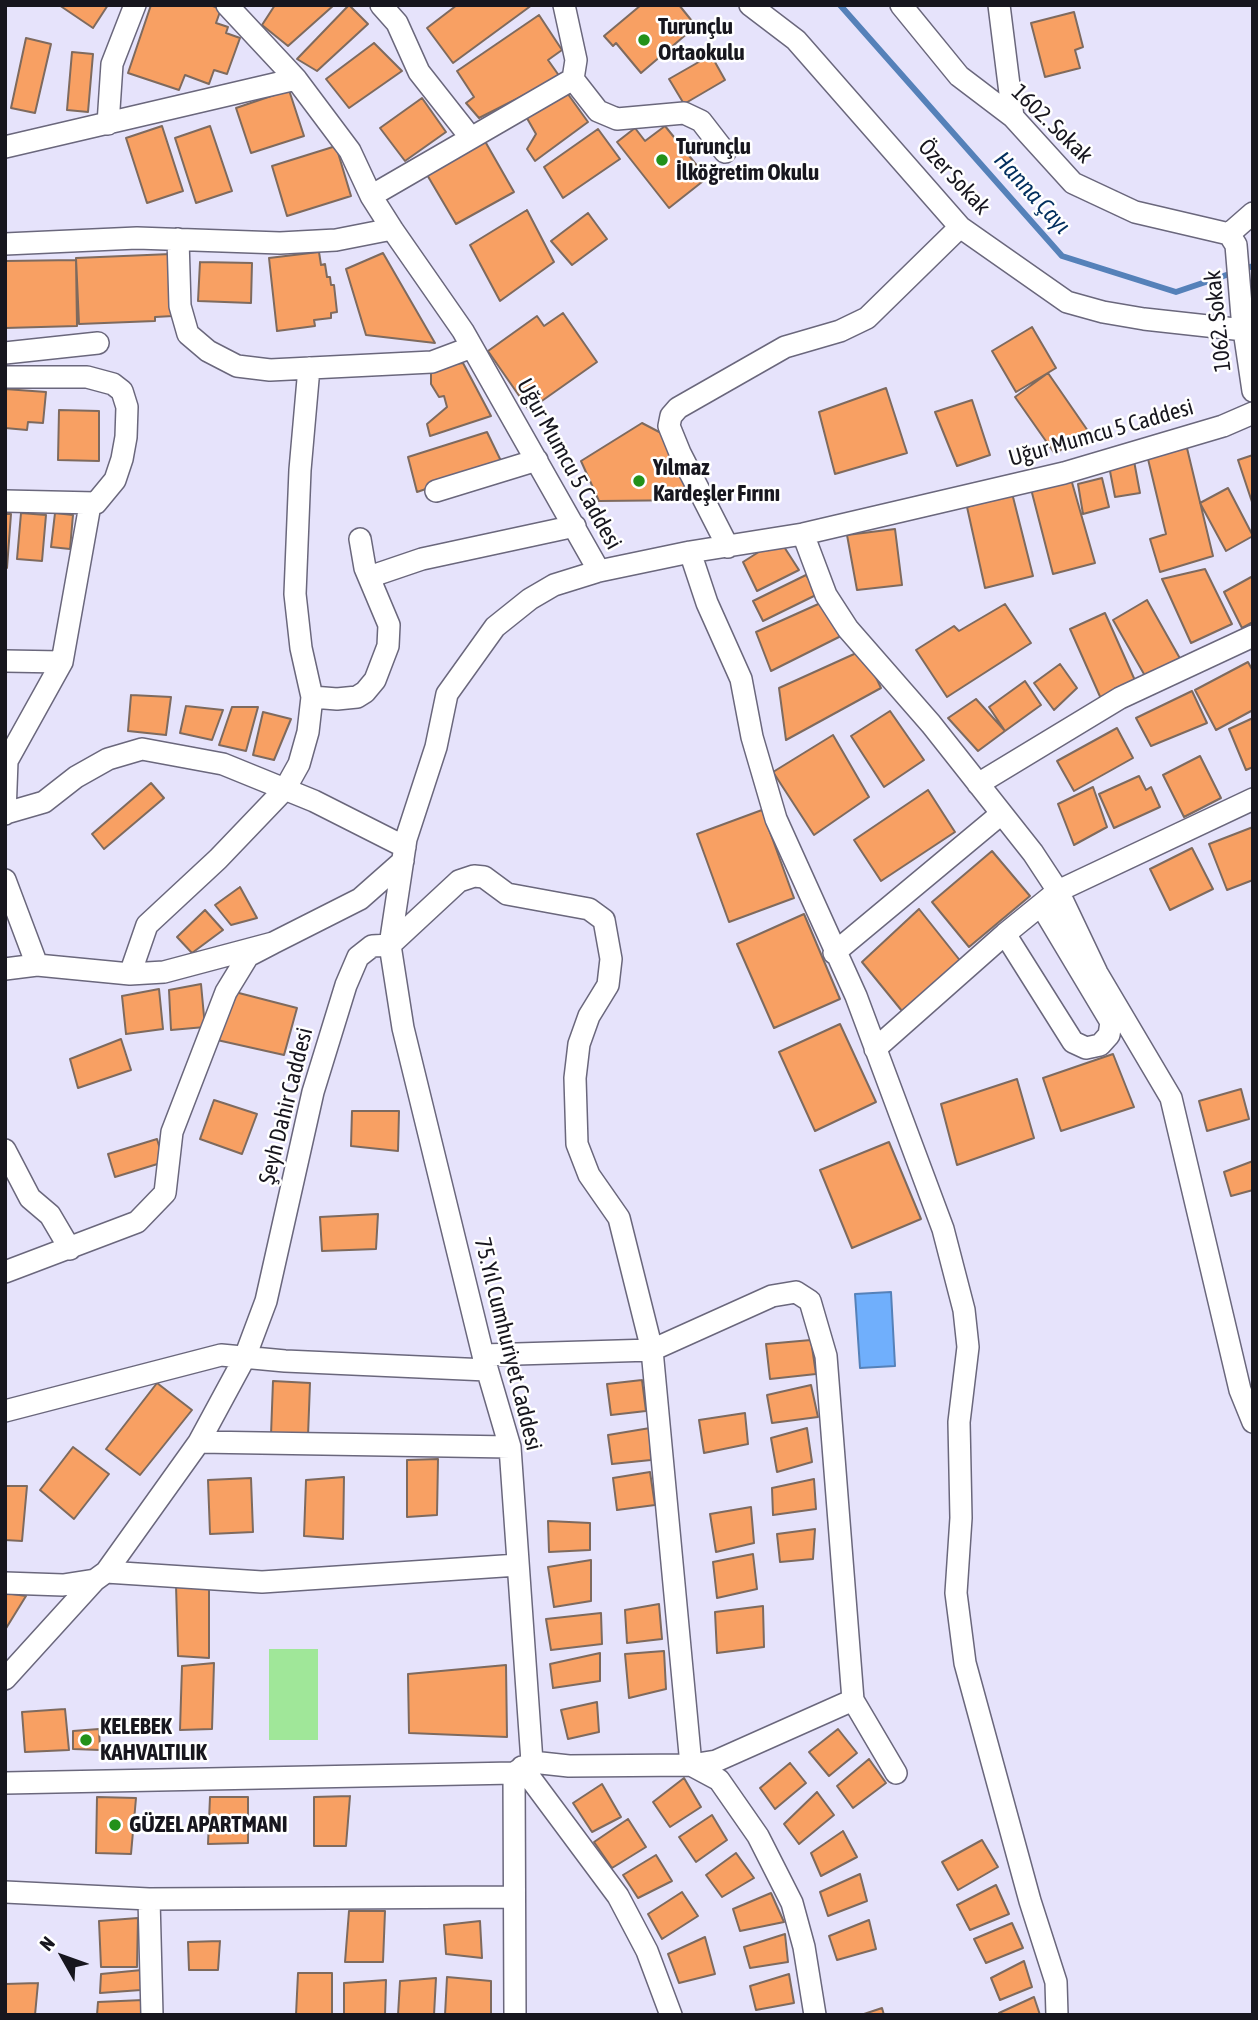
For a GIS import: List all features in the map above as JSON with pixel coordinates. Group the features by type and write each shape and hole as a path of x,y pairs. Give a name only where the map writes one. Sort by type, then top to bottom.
{"street":[{"path":"108,124 112,64 135,5"},
{"name":"Uğur Mumcu 5 Caddesi","path":"227,5 296,79 350,151 371,196 472,347 599,571 690,552 803,534 1065,473 1223,426 1253,412"},
{"path":"381,5 397,23 419,72 471,138"},
{"path":"564,5 576,60 573,79 604,115 617,119 684,113 701,121 725,152"},
{"name":"Özer Sokak","path":"750,5 796,40 960,227 1077,305 1144,319 1243,323"},
{"name":"1602. Sokak","path":"901,5 959,76 1013,117 1073,183 1135,212 1233,239"},
{"path":"999,5 1013,117"},
{"path":"5,147 296,79"},
{"path":"371,196 573,79"},
{"path":"1233,239 1253,213"},
{"path":"729,547 680,453 669,426 671,416 678,408 785,347 840,331 867,318 960,227"},
{"path":"5,244 137,238 291,243 336,240 392,229"},
{"path":"178,239 181,315 193,341 222,359 248,368 309,368 432,362 472,347"},
{"name":"1062. Sokak","path":"1233,239 1253,391"},
{"path":"5,353 98,343"},
{"path":"130,974 147,925 218,859 285,789 299,764 308,732 312,697 301,648 295,594 300,470 309,368"},
{"path":"5,377 87,377 113,384 122,391 127,407 122,459 107,493 90,505 5,500"},
{"path":"436,491 537,460"},
{"path":"90,505 62,663 6,760 6,813 44,802 76,777 108,759 142,749 223,764 285,789 404,854"},
{"path":"369,577 422,559 575,526"},
{"path":"803,534 826,595 848,629 931,723 1058,891 1097,973 1171,1098 1240,1390 1253,1422"},
{"path":"312,697 357,696 375,680 388,646 389,625 369,577 360,538"},
{"path":"690,552 708,603 741,679 752,737 776,819 834,953 856,996 943,1229 964,1310 968,1348 959,1422 961,1518 956,1593 965,1663 1030,1901 1056,1982 1057,2015"},
{"path":"390,945 404,854 436,747 447,694 475,651 495,627 530,599 554,585 599,571"},
{"path":"978,784 1120,698 1253,636"},
{"path":"5,661 62,663"},
{"path":"876,1049 1005,934 1058,891 1253,799"},
{"path":"834,953 1002,814"},
{"path":"5,1272 137,1222 165,1193 172,1132 226,992 248,956 360,900 404,854"},
{"path":"390,945 459,881 474,876 484,877 507,894 589,909 604,920 611,960 608,985 589,1016 579,1044 575,1078 578,1144 589,1175 619,1218 652,1350 691,1765"},
{"path":"5,880 37,965"},
{"path":"1005,934 1073,1042 1086,1048 1100,1045 1109,1035 1111,1022 1041,905"},
{"path":"5,969 37,965 130,974 164,972 273,943"},
{"name":"Şeyh Dahir Caddesi","path":"5,1679 101,1576 199,1442 245,1357 266,1301 313,1093 346,985 358,957 372,946 390,945"},
{"name":"75.Yıl Cumhuriyet Caddesi","path":"390,945 403,1028 485,1363 510,1447 518,1565 522,1767 512,1897 514,2015"},
{"path":"5,1150 30,1198 50,1215 69,1250"},
{"path":"5,1411 221,1354 245,1357 485,1363 652,1350 772,1296 796,1292 810,1301 826,1356 853,1700 896,1773"},
{"path":"199,1442 510,1447"},
{"path":"5,1583 63,1585 101,1576 262,1582 518,1565"},
{"path":"5,1783 522,1767 691,1765 716,1761 853,1700"},
{"path":"691,1765 719,1780 758,1836 792,1903 804,1947 815,2015"},
{"path":"522,1767 618,1896 647,1951 671,2015"},
{"path":"5,1892 149,1899 512,1897"},
{"path":"149,1899 152,2015"}],"green space":[{"path":"269,1649 318,1649 318,1740 269,1740"}],"water":[{"path":"891,1292 895,1366 860,1368 855,1294"}],"building":[{"path":"59,5 108,5 93,28"},
{"path":"151,5 210,5 221,9 216,23 228,27 226,33 240,38 227,74 214,70 209,84 185,75 179,90 128,73"},
{"path":"275,5 334,5 288,46 262,25"},
{"path":"349,5 368,24 317,71 297,59"},
{"path":"457,5 532,5 453,63 427,28"},
{"name":"Turunçlu Ortaokulu","path":"641,5 679,5 696,26 641,73 616,43 613,46 604,36"},
{"path":"1074,12 1083,47 1075,50 1080,68 1045,77 1031,23"},
{"path":"539,15 562,50 548,60 560,77 479,118 466,103 474,97 457,71"},
{"path":"26,38 51,44 35,113 11,108"},
{"path":"374,43 402,71 349,108 326,79"},
{"path":"72,52 93,54 88,112 67,110"},
{"path":"711,55 725,80 684,104 669,79"},
{"path":"289,90 304,136 251,153 236,108"},
{"path":"565,90 588,122 535,161 527,149 536,134 524,113"},
{"path":"422,98 446,132 405,161 380,128"},
{"path":"162,126 183,191 147,203 126,138"},
{"path":"210,126 232,191 196,203 175,138"},
{"name":"Turunçlu İlköğretim Okulu","path":"665,126 707,178 669,208 617,142 635,128 645,141"},
{"path":"598,129 620,159 563,198 544,167"},
{"path":"482,136 514,192 456,224 423,168"},
{"path":"336,146 351,196 287,216 272,166"},
{"path":"527,210 554,262 500,301 470,245"},
{"path":"588,213 607,239 572,265 551,241"},
{"path":"319,252 321,265 325,264 327,277 330,277 331,285 334,285 337,312 331,313 331,318 314,320 315,326 277,331 269,258"},
{"path":"383,253 435,343 366,335 346,269"},
{"path":"171,254 173,316 155,317 155,321 79,324 76,258"},
{"path":"76,260 77,326 5,328 5,261"},
{"path":"200,262 252,263 251,303 198,301"},
{"path":"563,313 597,362 529,410 488,351 537,316 544,326"},
{"path":"1032,327 1056,368 1016,392 992,351"},
{"path":"463,363 491,416 430,436 427,424 447,407 444,396 439,397 431,384 431,366"},
{"path":"1048,373 1088,431 1055,454 1015,397"},
{"path":"886,388 907,453 835,474 819,412"},
{"path":"5,389 46,392 43,423 28,422 27,430 5,428"},
{"path":"972,400 990,455 957,466 935,412"},
{"path":"59,410 99,411 99,461 58,460"},
{"name":"Yılmaz Kardeşler Fırını","path":"642,423 663,434 698,500 599,501 581,461"},
{"path":"487,432 502,463 417,492 408,457"},
{"path":"1186,444 1213,556 1160,572 1150,539 1166,534 1148,459"},
{"path":"1253,455 1253,505 1238,460"},
{"path":"1134,461 1140,493 1115,497 1109,466"},
{"path":"1102,478 1109,507 1083,514 1078,484"},
{"path":"1071,479 1095,563 1053,574 1031,489"},
{"path":"1228,488 1253,536 1226,551 1200,503"},
{"path":"1012,493 1033,576 985,588 967,507"},
{"path":"21,513 46,515 42,561 17,559"},
{"path":"55,513 73,515 70,549 51,547"},
{"path":"5,514 11,514 7,568 5,568"},
{"path":"895,529 902,585 857,590 847,535"},
{"path":"779,539 799,570 757,591 743,562"},
{"path":"1205,569 1232,624 1191,643 1162,579"},
{"path":"806,575 818,594 763,621 753,601"},
{"path":"1253,576 1253,622 1242,628 1224,592"},
{"path":"1147,600 1182,662 1148,681 1113,620"},
{"path":"825,601 841,636 771,671 756,632"},
{"path":"1005,604 1031,643 947,697 916,650 954,626 959,631"},
{"path":"1105,613 1137,685 1102,701 1070,629"},
{"path":"863,650 881,688 786,740 779,688"},
{"path":"1248,662 1253,671 1253,710 1216,730 1195,690"},
{"path":"1060,664 1077,688 1054,710 1034,683"},
{"path":"1025,681 1041,705 1005,731 989,707"},
{"path":"1192,691 1207,723 1151,746 1136,718"},
{"path":"131,695 171,697 166,735 128,731"},
{"path":"976,699 1005,731 978,751 948,718"},
{"path":"186,706 223,710 212,740 180,733"},
{"path":"232,707 258,707 246,751 219,745"},
{"path":"890,711 924,760 884,787 851,736"},
{"path":"263,712 291,719 274,760 253,755"},
{"path":"1253,718 1253,767 1246,770 1229,729"},
{"path":"1117,728 1133,758 1074,791 1057,761"},
{"path":"833,735 869,797 814,835 773,772"},
{"path":"1200,756 1221,798 1184,817 1163,775"},
{"path":"1139,776 1146,790 1151,787 1160,807 1114,828 1099,794"},
{"path":"151,783 164,798 104,849 92,834"},
{"path":"1093,787 1107,827 1074,845 1058,804"},
{"path":"928,790 955,832 881,881 854,840"},
{"path":"762,810 794,898 729,922 697,834"},
{"path":"1253,827 1253,880 1227,890 1209,844"},
{"path":"1192,848 1213,889 1170,910 1150,869"},
{"path":"992,851 1030,896 969,947 932,902"},
{"path":"240,887 257,918 231,925 215,905"},
{"path":"919,909 962,963 902,1011 862,962"},
{"path":"205,910 223,930 192,953 177,937"},
{"path":"804,914 840,999 774,1028 737,944"},
{"path":"201,984 205,1027 171,1030 169,990"},
{"path":"159,989 163,1029 126,1034 122,996"},
{"path":"235,992 297,1008 284,1055 217,1040"},
{"path":"840,1024 876,1102 815,1131 779,1052"},
{"path":"121,1039 131,1070 78,1088 70,1059"},
{"path":"1113,1054 1134,1107 1061,1131 1043,1078"},
{"path":"1017,1079 1034,1138 957,1165 941,1104"},
{"path":"1241,1089 1249,1119 1207,1131 1199,1101"},
{"path":"214,1100 257,1114 242,1154 200,1139"},
{"path":"352,1111 399,1111 398,1151 351,1146"},
{"path":"157,1139 164,1162 115,1177 108,1154"},
{"path":"889,1142 921,1219 852,1248 820,1170"},
{"path":"1253,1161 1253,1190 1231,1196 1224,1172"},
{"path":"378,1214 376,1249 322,1251 320,1217"},
{"path":"811,1340 816,1374 770,1379 766,1344"},
{"path":"642,1380 646,1411 611,1415 607,1384"},
{"path":"273,1381 310,1383 308,1436 271,1435"},
{"path":"157,1383 192,1410 140,1475 106,1449"},
{"path":"811,1385 818,1417 772,1423 767,1395"},
{"path":"745,1413 748,1444 704,1453 699,1420"},
{"path":"650,1428 651,1460 612,1464 608,1435"},
{"path":"807,1428 812,1462 777,1472 771,1438"},
{"path":"73,1447 109,1474 74,1519 40,1490"},
{"path":"438,1459 437,1515 407,1517 407,1460"},
{"path":"650,1472 655,1505 617,1510 613,1478"},
{"path":"344,1477 343,1539 304,1536 306,1480"},
{"path":"251,1478 253,1532 210,1534 208,1480"},
{"path":"814,1479 816,1509 773,1515 772,1488"},
{"path":"5,1486 27,1486 22,1541 5,1540"},
{"path":"751,1507 754,1543 716,1552 710,1514"},
{"path":"548,1521 590,1523 590,1550 549,1552"},
{"path":"815,1529 813,1559 780,1562 777,1534"},
{"path":"753,1554 757,1589 717,1598 713,1562"},
{"path":"591,1560 591,1601 554,1607 548,1567"},
{"path":"176,1585 209,1586 209,1658 178,1656"},
{"path":"5,1593 26,1596 5,1630"},
{"path":"659,1604 662,1639 627,1643 625,1610"},
{"path":"763,1606 764,1647 717,1653 715,1612"},
{"path":"601,1613 602,1644 551,1650 546,1619"},
{"path":"664,1651 666,1689 629,1698 625,1654"},
{"path":"600,1653 600,1681 553,1688 550,1664"},
{"path":"214,1663 212,1729 180,1730 182,1666"},
{"path":"506,1665 507,1737 409,1733 408,1674"},
{"path":"597,1702 599,1732 568,1739 561,1710"},
{"path":"65,1709 69,1750 25,1752 22,1712"},
{"name":"KELEBEK KAHVALTILIK","path":"99,1729 100,1750 73,1749 73,1731"},
{"path":"838,1729 857,1753 829,1776 809,1752"},
{"path":"869,1759 886,1783 853,1808 837,1786"},
{"path":"790,1763 806,1783 775,1809 760,1788"},
{"path":"684,1778 701,1807 670,1827 653,1802"},
{"path":"602,1784 621,1817 592,1832 573,1803"},
{"path":"817,1792 834,1815 799,1844 784,1824"},
{"path":"350,1796 346,1846 314,1846 314,1797"},
{"name":"GÜZEL APARTMANI","path":"97,1797 136,1798 131,1854 96,1853"},
{"path":"210,1797 248,1797 248,1843 208,1844"},
{"path":"712,1815 727,1840 696,1862 679,1837"},
{"path":"628,1819 646,1847 612,1868 594,1842"},
{"path":"843,1831 857,1857 821,1876 811,1853"},
{"path":"982,1840 998,1867 958,1890 942,1862"},
{"path":"736,1853 754,1878 722,1897 706,1875"},
{"path":"656,1855 672,1881 638,1898 623,1875"},
{"path":"860,1874 867,1901 828,1916 820,1892"},
{"path":"996,1885 1009,1914 970,1930 957,1905"},
{"path":"682,1892 698,1916 662,1939 648,1914"},
{"path":"771,1893 784,1922 740,1931 733,1909"},
{"path":"349,1911 385,1911 383,1962 345,1962"},
{"path":"138,1918 137,1967 101,1967 99,1921"},
{"path":"869,1920 876,1949 837,1960 829,1936"},
{"path":"480,1921 482,1958 446,1954 444,1925"},
{"path":"1012,1923 1023,1948 986,1963 974,1939"},
{"path":"785,1934 788,1962 750,1968 744,1947"},
{"path":"705,1937 715,1974 679,1983 668,1954"},
{"path":"220,1941 218,1970 189,1970 188,1942"},
{"path":"1024,1961 1032,1987 1000,2000 991,1978"},
{"path":"142,1970 141,1990 100,1993 101,1974"},
{"path":"298,1973 332,1973 332,2015 296,2015"},
{"path":"789,1974 794,2003 756,2010 750,1986"},
{"path":"447,1977 491,1981 491,2015 445,2015"},
{"path":"436,1978 434,2015 398,2015 400,1981"},
{"path":"386,1980 385,2015 344,2015 344,1983"},
{"path":"38,1983 35,2015 5,2015 5,1984"},
{"path":"1034,1997 1040,2015 999,2013"},
{"path":"143,2000 143,2015 97,2015 98,2002"},
{"path":"882,2008 884,2015 861,2015"}],"waterway":[{"name":"Hanna Çayı","path":"840,5 1062,256 1176,292 1253,266"}],"place":[{"name":"Turunçlu Ortaokulu","path":"644,40"},
{"name":"Turunçlu İlköğretim Okulu","path":"662,160"},
{"name":"Yılmaz Kardeşler Fırını","path":"639,481"},
{"name":"KELEBEK KAHVALTILIK","path":"86,1740"},
{"name":"GÜZEL APARTMANI","path":"115,1825"}]}
